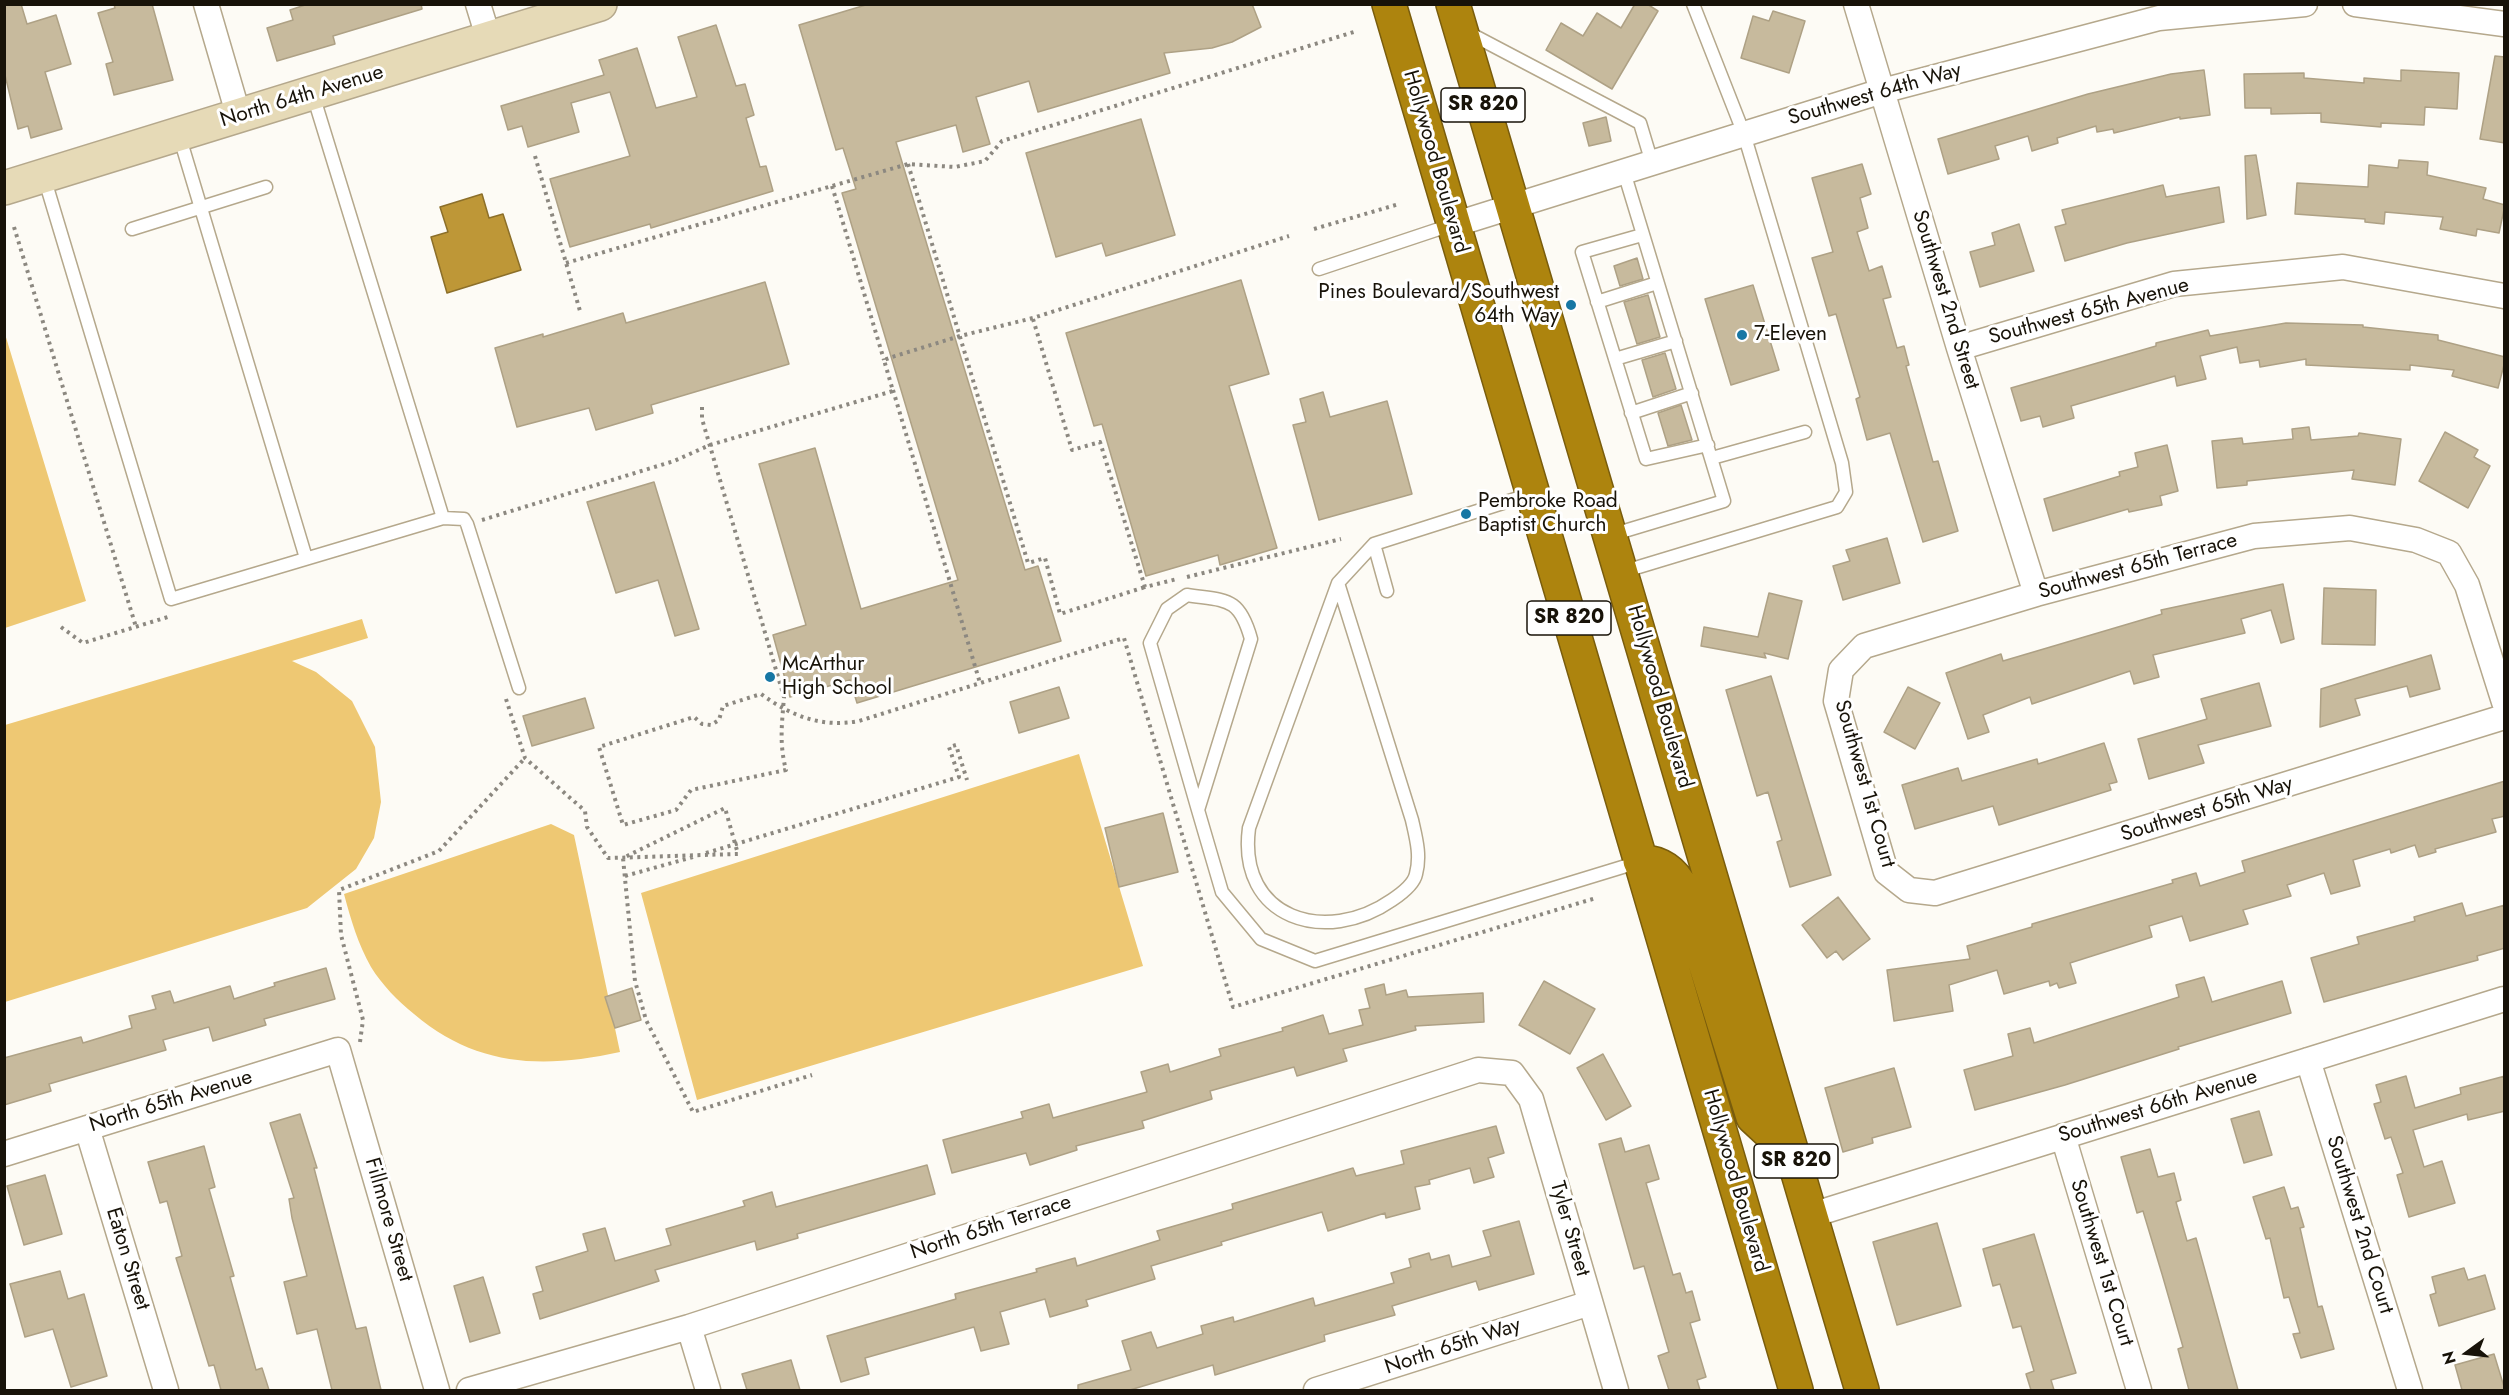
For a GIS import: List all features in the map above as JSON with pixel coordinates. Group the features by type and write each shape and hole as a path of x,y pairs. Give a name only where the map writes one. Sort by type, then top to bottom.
{"highway":[{"name":"Hollywood Boulevard","path":"1389,4 1796,1390"},
{"name":"Hollywood Boulevard","path":"1457,17 1862,1390"},
{"path":"1640,861 1655,863 1675,874 1682,889 1753,1117 1794,1155"}],"street":[{"path":"206,4 239,117"},
{"path":"478,4 489,40"},
{"name":"North 64th Avenue","path":"4,189 600,4"},
{"name":"Southwest 2nd Street","path":"1856,4 1959,348 2036,594"},
{"name":"Southwest 64th Way","path":"1453,225 1882,91 2159,18 2305,4"},
{"path":"2355,4 2505,24"},
{"name":"Southwest 65th Avenue","path":"1959,348 2174,284 2343,267 2505,296"},
{"name":"Southwest 65th Terrace","path":"1841,670 1864,646 2036,594 2254,536 2350,528 2416,540 2449,553 2467,585 2505,702"},
{"name":"Southwest 1st Court","path":"1841,670 1836,701 1886,872 1909,890"},
{"name":"Southwest 65th Way","path":"1909,890 1935,893 2505,717"},
{"name":"Southwest 66th Avenue","path":"1812,1215 2505,999"},
{"name":"North 65th Avenue","path":"4,1154 349,1048"},
{"name":"Fillmore Street","path":"349,1048 437,1390"},
{"name":"Southwest 2nd Court","path":"2308,1060 2410,1390"},
{"name":"North 65th Terrace","path":"469,1390 689,1327 1478,1070 1512,1073"},
{"name":"Tyler Street","path":"1512,1073 1531,1099 1616,1390"},
{"name":"Eaton Street","path":"87,1128 166,1390"},
{"name":"Southwest 1st Court","path":"2063,1136 2139,1390"},
{"name":"North 65th Way","path":"1316,1390 1590,1303"},
{"path":"689,1327 708,1390"}],"lane":[{"path":"1622,572 1838,507 1846,492 1842,463 1744,134 1693,4"},
{"path":"1457,17 1640,123 1652,163"},
{"path":"312,94 443,518"},
{"path":"179,135 306,558"},
{"path":"1611,535 1724,501 1624,172"},
{"path":"44,176 171,599 443,518 464,519 519,688"},
{"path":"132,229 266,187"},
{"path":"1319,269 1453,225"},
{"path":"1642,235 1582,252 1631,413 1646,459 1708,445"},
{"path":"1597,302 1657,283"},
{"path":"1615,359 1676,341"},
{"path":"1631,413 1692,393"},
{"path":"1712,458 1805,432"},
{"path":"1338,583 1412,819 1420,852 1416,876 1401,894 1380,909 1343,921 1314,923 1273,905 1259,889 1250,871 1246,849 1248,828 1338,583 1374,544 1532,493"},
{"path":"1374,544 1387,591"},
{"path":"1198,810 1251,639 1245,618 1231,602 1187,595 1167,609 1150,643 1198,810 1222,892 1261,939 1315,961 1640,861"}],"path":[{"path":"567,264 908,164 954,167 986,161 1002,141 1357,31"},
{"path":"535,156 580,311"},
{"path":"908,164 1028,564 1045,558 1060,614 1145,587 1341,539"},
{"path":"832,186 980,683"},
{"path":"1314,229 1400,204"},
{"path":"14,227 136,627"},
{"path":"893,391 884,360 960,336 1033,318 1289,236"},
{"path":"1033,318 1072,450 1100,442 1145,587"},
{"path":"674,461 710,445 893,391"},
{"path":"702,407 702,419 784,698 783,710 780,747 786,770 691,790 676,810 623,825 599,747 694,717 702,724 711,725 719,720 723,706 762,694 783,710 814,722 845,723 1124,638 1233,1007 1596,898"},
{"path":"504,691 525,758 585,811 587,827 608,858 623,858 738,854 725,808 623,858"},
{"path":"624,876 959,777 949,747 956,745 967,780"},
{"path":"349,1048 363,1020 341,935 339,890 439,851 525,758"},
{"path":"623,858 634,981 646,1020 693,1112 812,1075"}],"shaded area":[{"path":"482,194 489,218 503,214 521,270 447,293 431,237 448,232 440,207"},
{"path":"5,334 86,601 4,628"},
{"path":"362,619 368,638 292,661 316,672 352,701 375,747 381,802 374,838 356,869 307,908 5,1002 5,725"},
{"path":"1079,754 1143,966 697,1100 641,893"},
{"path":"551,824 574,835 620,1052 564,1061 511,1059 486,1054 437,1032 408,1009 385,986 362,950 344,894"}],"building":[{"path":"4,4 21,4 27,24 56,15 71,64 45,72 62,129 31,138 28,126 18,129 4,71"},
{"path":"114,4 152,4 173,80 114,95 106,64 113,62 98,13 115,8"},
{"path":"308,4 421,4 422,9 333,36 335,44 277,61 267,28 293,20 290,10"},
{"path":"869,4 1252,4 1261,27 1232,42 1212,48 1164,53 1170,73 1038,112 1029,81 976,97 990,144 963,152 956,125 896,142 1025,570 1038,566 1061,641 857,703 850,680 790,697 773,635 806,625 759,464 815,448 861,609 958,580 842,193 856,189 843,148 836,150 799,25"},
{"path":"1635,4 1647,4 1658,11 1612,89 1546,50 1561,23 1583,36 1597,13 1621,28"},
{"path":"1773,11 1805,21 1789,73 1741,58 1753,16 1769,21"},
{"path":"716,25 736,86 745,84 754,115 746,118 760,167 766,166 773,191 651,228 650,224 570,247 550,179 630,156 610,92 571,103 579,132 528,147 522,126 508,130 501,106 604,75 599,60 637,48 656,108 697,97 678,37"},
{"path":"2495,56 2505,57 2505,143 2480,139"},
{"path":"2204,70 2210,115 2180,119 2180,117 2114,133 2113,129 2097,132 2096,126 2057,138 2058,143 2032,151 2028,136 1995,146 1999,159 1948,174 1938,139 2088,94 2171,74"},
{"path":"2401,70 2459,73 2457,109 2425,107 2424,125 2381,123 2381,127 2321,122 2321,113 2271,114 2271,108 2245,108 2244,74 2304,73 2304,78 2364,83 2364,78 2401,81"},
{"path":"1606,117 1611,141 1589,146 1583,123"},
{"path":"1141,119 1175,235 1106,256 1102,243 1056,257 1026,153"},
{"path":"2256,155 2266,215 2247,219 2245,156"},
{"path":"2399,160 2428,162 2427,175 2486,188 2483,199 2505,205 2499,233 2477,229 2476,236 2440,229 2443,217 2385,212 2384,224 2365,222 2365,219 2295,214 2297,183 2368,187 2369,165 2398,168"},
{"path":"1862,164 1871,194 1860,198 1868,228 1857,232 1869,271 1882,266 1891,297 1883,299 1897,348 1904,346 1909,365 1906,366 1933,462 1938,461 1958,531 1923,542 1890,433 1867,440 1856,399 1860,397 1836,314 1829,316 1812,258 1833,252 1812,178"},
{"path":"2163,185 2166,197 2219,187 2224,222 2127,243 2065,261 2055,227 2066,224 2062,210"},
{"path":"2019,224 2034,271 1980,287 1970,252 1995,245 1992,233"},
{"path":"1637,258 1643,279 1620,286 1614,266"},
{"path":"1241,280 1269,374 1229,386 1277,548 1220,565 1218,555 1146,576 1102,424 1094,426 1066,333"},
{"path":"765,282 789,364 651,405 653,413 596,430 589,408 517,427 495,348 543,334 543,337 623,313 626,323"},
{"name":"7-Eleven","path":"1753,285 1779,370 1731,385 1705,299"},
{"path":"1648,295 1660,337 1637,344 1624,302"},
{"path":"2286,323 2363,325 2363,327 2438,335 2438,340 2505,357 2505,361 2498,388 2452,376 2454,370 2410,365 2410,370 2306,365 2306,359 2260,367 2259,360 2240,363 2237,347 2200,356 2206,379 2177,386 2175,376 2071,406 2074,418 2043,427 2040,416 2021,421 2011,388 2156,346 2156,343 2208,330 2210,336"},
{"path":"1665,353 1676,389 1653,397 1642,360"},
{"path":"1323,392 1330,417 1387,401 1412,494 1319,520 1293,425 1306,422 1300,399"},
{"path":"1681,405 1692,440 1668,446 1658,413"},
{"path":"2309,427 2311,440 2358,436 2359,433 2401,439 2395,485 2352,479 2354,470 2247,481 2247,485 2217,488 2212,441 2242,438 2243,444 2293,439 2292,429"},
{"path":"2445,432 2478,450 2474,457 2490,466 2468,508 2419,481"},
{"path":"2167,445 2178,491 2160,496 2162,505 2129,512 2128,509 2053,531 2044,499 2120,476 2119,472 2138,467 2135,453"},
{"path":"654,482 699,629 675,636 658,580 616,593 587,502"},
{"path":"1887,538 1900,583 1843,600 1833,566 1850,561 1846,550"},
{"path":"2283,584 2294,639 2281,643 2271,610 2241,619 2245,633 2153,655 2159,677 2134,684 2130,671 2032,704 2030,697 1983,715 1989,732 1968,739 1946,673 2001,654 2003,661 2162,614 2161,610"},
{"path":"2324,588 2376,590 2375,645 2322,644"},
{"path":"1769,593 1802,601 1788,659 1764,653 1766,658 1701,646 1704,627 1758,637"},
{"path":"2431,655 2440,689 2410,697 2407,686 2355,699 2360,715 2320,727 2321,689"},
{"path":"1771,676 1831,875 1790,887 1777,842 1782,840 1768,792 1757,796 1726,690"},
{"path":"2259,683 2271,726 2198,745 2204,763 2149,779 2138,739 2207,719 2201,699"},
{"path":"1059,687 1069,718 1019,733 1010,702"},
{"path":"1908,687 1940,703 1915,749 1884,732"},
{"path":"585,698 594,728 532,746 523,716"},
{"path":"2104,743 2117,782 2109,784 2111,790 1999,825 1993,806 1915,829 1902,785 1958,768 1962,781 2037,759 2038,764"},
{"path":"2505,781 2505,816 2492,819 2496,832 2435,849 2436,852 2419,857 2415,845 2391,853 2390,849 2353,860 2360,886 2331,894 2324,873 2287,885 2291,896 2243,910 2248,924 2190,941 2182,916 2149,926 2152,937 2070,963 2076,983 2059,988 2057,983 2050,986 2049,981 2004,994 1997,970 1949,985 1953,1011 1894,1021 1887,970 1970,959 1967,946 2032,927 2032,924 2173,883 2172,880 2196,873 2200,886 2245,872 2242,861"},
{"path":"1163,813 1178,872 1119,887 1105,828"},
{"path":"1838,897 1870,939 1843,960 1836,951 1827,958 1802,925"},
{"path":"2462,903 2466,916 2505,905 2505,948 2477,956 2478,960 2324,1002 2311,958 2359,944 2357,937 2415,921 2414,917"},
{"path":"326,968 335,999 264,1019 266,1025 213,1041 209,1027 163,1040 166,1050 49,1084 51,1091 4,1105 4,1058 81,1037 83,1043 132,1028 129,1016 156,1009 152,996 170,991 174,1003 230,986 234,999 275,986 274,983"},
{"path":"2204,977 2212,1002 2282,981 2291,1013 2178,1047 2179,1049 2065,1085 1975,1110 1964,1070 2013,1056 2008,1034 2030,1028 2034,1043 2179,997 2176,985"},
{"path":"1544,981 1595,1009 1570,1054 1519,1025"},
{"path":"1384,984 1386,995 1406,990 1408,997 1483,993 1484,1022 1415,1026 1416,1030 1343,1049 1347,1061 1297,1076 1294,1067 1210,1091 1212,1099 1142,1121 1144,1128 1076,1146 1077,1150 1030,1165 1026,1153 952,1173 943,1140 1023,1118 1021,1112 1049,1104 1053,1118 1147,1092 1141,1072 1168,1064 1170,1072 1221,1056 1219,1049 1283,1031 1282,1028 1323,1015 1329,1034 1363,1025 1359,1010 1370,1008 1365,989"},
{"path":"632,988 641,1020 615,1028 605,997"},
{"path":"1603,1054 1631,1106 1606,1120 1577,1068"},
{"path":"1894,1068 1911,1127 1872,1138 1873,1143 1843,1152 1825,1088"},
{"path":"2406,1076 2415,1108 2461,1094 2460,1088 2505,1076 2505,1111 2468,1120 2467,1114 2413,1130 2424,1167 2442,1161 2455,1203 2409,1217 2397,1175 2403,1173 2391,1137 2385,1139 2374,1104 2381,1102 2376,1085"},
{"path":"2259,1111 2272,1155 2244,1163 2231,1119"},
{"path":"300,1114 317,1168 314,1168 356,1329 366,1327 381,1390 332,1390 317,1329 297,1334 284,1282 307,1276 292,1218 289,1199 294,1198 270,1123"},
{"path":"1496,1126 1504,1153 1488,1158 1494,1177 1474,1183 1470,1168 1429,1180 1430,1184 1415,1187 1420,1209 1386,1218 1385,1213 1328,1231 1322,1212 1221,1242 1222,1245 1151,1266 1155,1279 1086,1300 1088,1306 1050,1317 1045,1299 1000,1312 1009,1344 981,1351 974,1327 865,1358 869,1374 841,1382 827,1336 956,1299 955,1294 1037,1272 1036,1269 1075,1258 1077,1266 1160,1240 1157,1231 1233,1209 1232,1204 1353,1168 1356,1176 1404,1164 1401,1151"},
{"path":"1621,1138 1625,1152 1649,1145 1659,1179 1646,1183 1673,1275 1680,1273 1686,1293 1692,1291 1700,1320 1690,1323 1706,1377 1697,1380 1700,1390 1669,1390 1658,1356 1669,1352 1644,1266 1634,1269 1599,1144"},
{"path":"204,1146 215,1187 209,1189 234,1276 230,1277 256,1370 262,1368 269,1390 221,1390 214,1365 209,1366 176,1258 182,1256 167,1201 160,1203 148,1162"},
{"path":"2150,1149 2158,1177 2174,1173 2181,1200 2176,1202 2187,1241 2196,1238 2238,1390 2189,1390 2178,1349 2183,1347 2162,1274 2143,1211 2137,1213 2121,1157"},
{"path":"927,1165 935,1194 797,1234 798,1238 757,1250 755,1241 655,1270 659,1281 540,1319 533,1294 543,1291 536,1267 588,1251 583,1234 605,1228 615,1261 671,1245 666,1229 745,1206 743,1201 772,1192 776,1207"},
{"path":"45,1175 62,1234 24,1245 7,1186"},
{"path":"2284,1187 2291,1209 2298,1207 2304,1227 2300,1228 2318,1307 2322,1306 2334,1349 2301,1358 2293,1334 2300,1333 2289,1297 2284,1298 2270,1238 2266,1239 2253,1197"},
{"path":"1519,1221 1534,1274 1479,1290 1476,1281 1392,1306 1395,1315 1324,1335 1325,1341 1215,1375 1213,1365 1130,1390 1078,1390 1078,1385 1131,1370 1122,1341 1151,1332 1157,1348 1203,1334 1201,1326 1233,1317 1234,1322 1313,1298 1315,1306 1394,1283 1391,1273 1411,1267 1409,1259 1429,1253 1431,1260 1449,1255 1452,1267 1491,1256 1483,1231"},
{"path":"1937,1223 1961,1306 1897,1325 1873,1242"},
{"path":"2034,1234 2076,1373 2051,1380 2054,1390 2031,1390 2026,1374 2034,1371 2021,1326 2013,1328 2000,1284 1993,1286 1983,1249"},
{"path":"2464,1268 2468,1280 2485,1275 2495,1309 2439,1326 2430,1295 2436,1293 2432,1277"},
{"path":"60,1271 68,1299 84,1294 107,1376 71,1387 53,1329 25,1337 10,1284"},
{"path":"483,1277 500,1333 470,1342 454,1286"},
{"path":"2494,1354 2505,1390 2462,1390 2455,1365"},
{"path":"791,1360 800,1390 747,1390 742,1374"}],"place":[{"name":"Pines Boulevard/Southwest 64th Way","path":"1571,305"},
{"name":"7-Eleven","path":"1742,335"},
{"name":"Pembroke Road Baptist Church","path":"1466,514"},
{"name":"McArthur High School","path":"770,677"}]}
